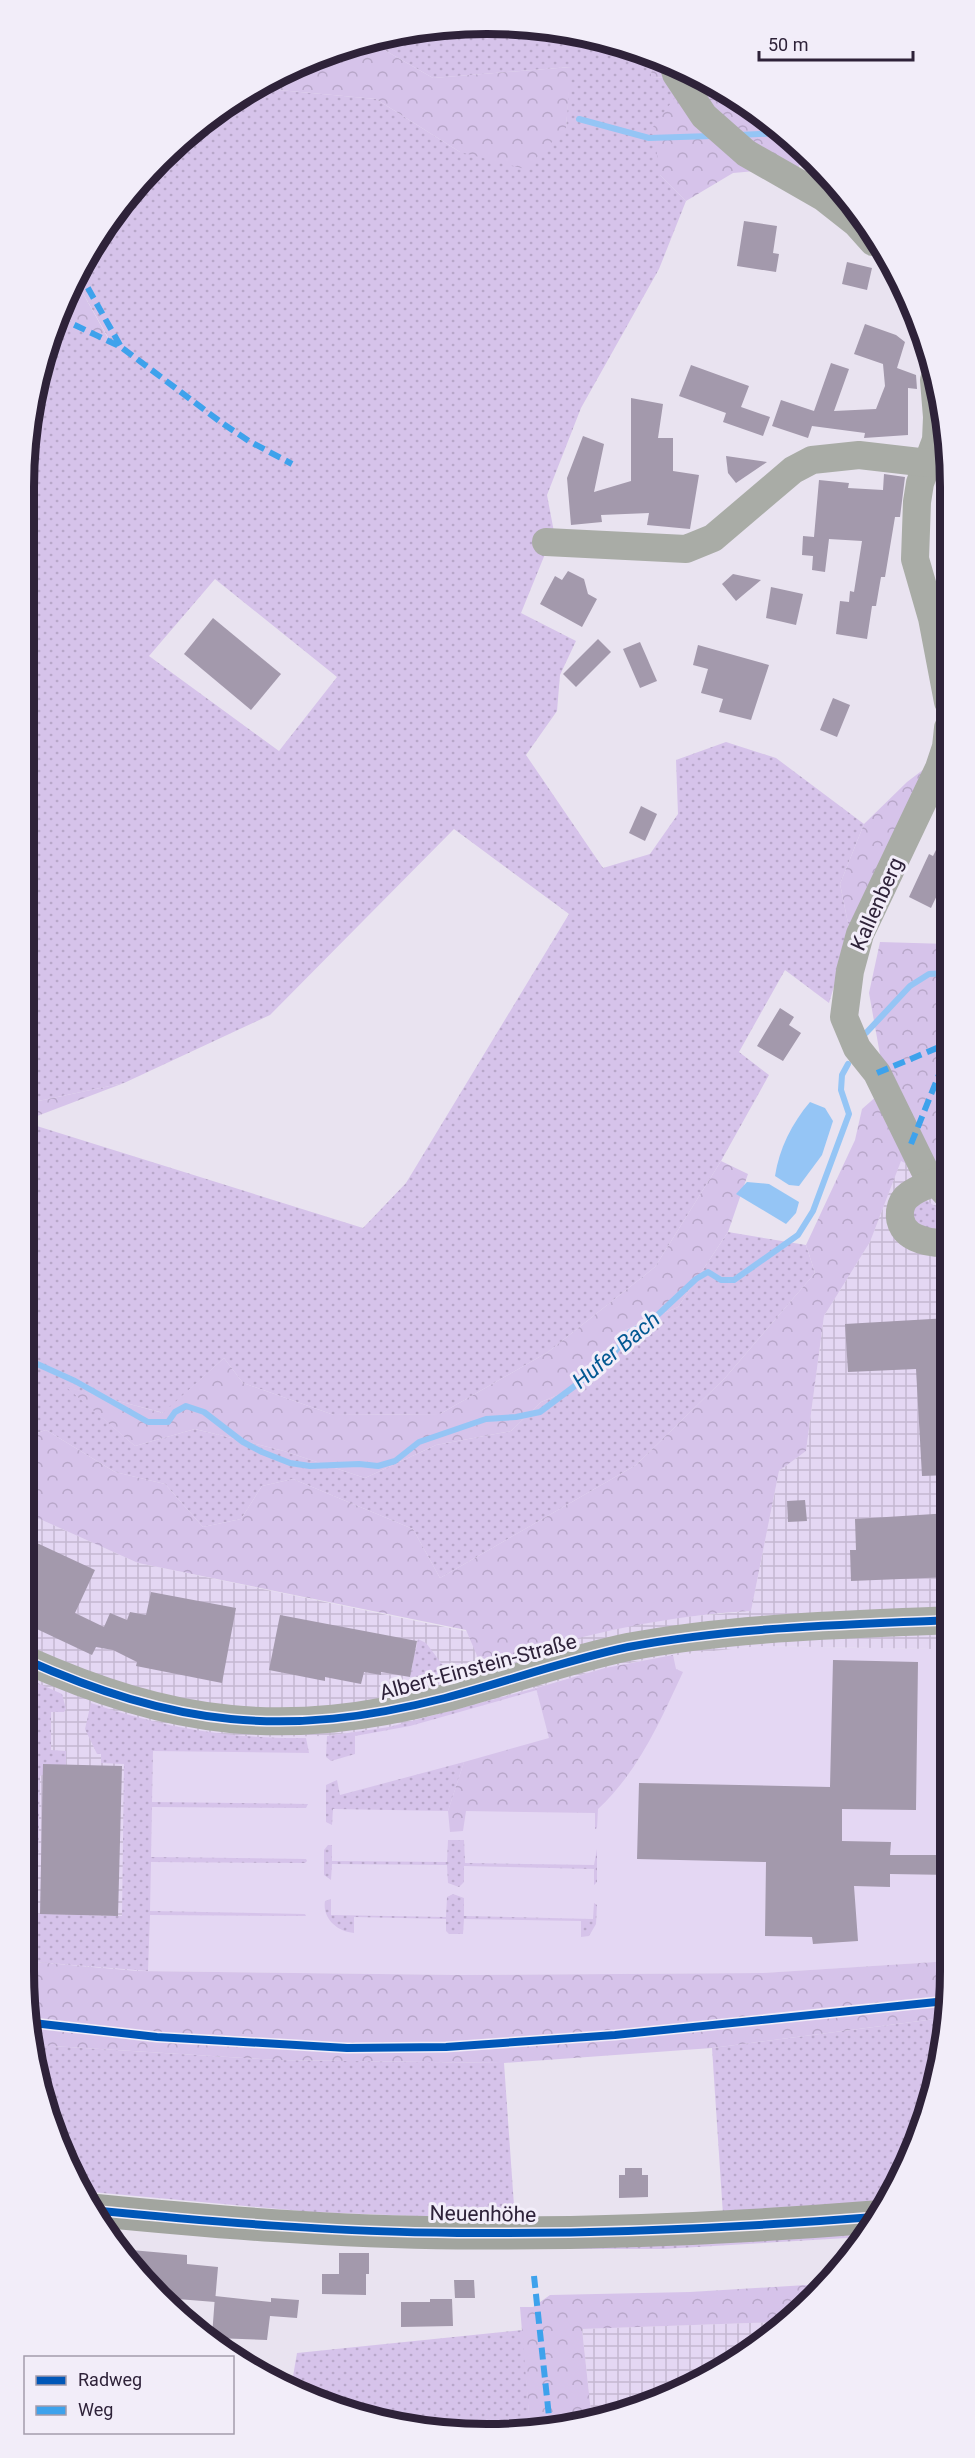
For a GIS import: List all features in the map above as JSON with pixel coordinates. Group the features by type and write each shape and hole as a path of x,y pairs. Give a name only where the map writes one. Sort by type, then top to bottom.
{"main road":[{"name":"Neuenhöhe","path":"104,2211 245,2224 455,2233 652,2230 753,2226 867,2218"}],"street":[{"path":"678,76 704,116 746,153 824,197 853,221"},
{"path":"937,426 936,440 920,483 915,559 932,618 940,660"},
{"path":"546,542 686,549 713,538 793,470 812,460 859,455 928,463"},
{"name":"Kallenberg","path":"940,765 860,934 850,971 844,1017 857,1048 877,1073 924,1169 940,1188"},
{"path":"940,1190 919,1188 904,1199 901,1205 901,1222 909,1234 917,1239 940,1242"},
{"name":"Albert-Einstein-Straße","path":"34,1663 83,1684 156,1707 219,1719 299,1722 349,1718 393,1710 447,1697 600,1653 654,1642 772,1630 940,1621"}],"shaded area":[{"path":"901,1160 940,1181 940,1636 934,1649 759,1646 659,1657 605,1668 422,1720 327,1736 244,1737 197,1732 144,1721 138,1971 34,1962 34,1516 138,1563 541,1647 592,1633 672,1618 751,1611 779,1471 806,1451 824,1316 870,1242"},
{"path":"940,1636 940,1962 764,1973 460,1975 138,1971 143,1720 449,1713 605,1668 659,1657 759,1646 933,1649"},
{"path":"772,2322 739,2347 688,2377 633,2399 591,2411 582,2329"}],"green space":[{"path":"488,34 547,38 605,50 633,59 652,66 651,78 678,77 715,96 698,91 660,175 686,201 659,269 581,408 547,495 554,532 521,613 576,641 560,675 557,711 526,755 603,868 650,854 678,814 676,760 726,742 776,758 864,824 840,884 850,933 829,1003 785,970 739,1052 769,1075 721,1161 655,1267 548,1352 440,1414 334,1415 243,1383 224,1358 164,1413 68,1388 135,1446 195,1429 284,1451 365,1478 436,1445 511,1431 541,1402 591,1381 618,1333 678,1307 728,1232 806,1245 815,1273 725,1378 636,1465 440,1578 413,1529 293,1479 262,1486 241,1519 203,1527 165,1484 115,1472 46,1430 34,1434 34,1125 363,1228 406,1183 569,914 454,829 270,1015 124,1083 34,1102 35,458 43,399 67,319 109,339 80,288 111,236 128,212 167,167 212,128 272,89 376,99 460,152 566,128 570,67 433,78 380,48 428,38 458,35","holes":["215,579 337,677 279,751 149,656"]},
{"path":"380,48 433,78 571,67 566,128 525,169 460,152 376,99 272,89 314,69"},
{"path":"652,66 678,77 651,78"},
{"path":"687,81 696,85 698,91 713,95 739,111 801,161 799,167 733,173 686,201 660,175 653,127"},
{"path":"80,289 109,340 67,319"},
{"path":"928,766 850,933 840,884 864,824 907,782"},
{"path":"880,942 940,944 940,1181 901,1161 870,1242 824,1316 806,1451 779,1471 751,1611 648,1623 548,1646 481,1665 466,1630 138,1563 34,1516 34,1434 46,1430 115,1472 165,1484 203,1527 241,1519 262,1486 293,1479 413,1529 440,1578 636,1465 725,1378 815,1273 806,1245 855,1140 862,1109 886,1088 869,993"},
{"path":"124,1083 34,1117 34,1102"},
{"path":"721,1161 748,1174 728,1232 678,1307 618,1333 591,1381 541,1402 511,1431 436,1445 365,1478 284,1451 195,1429 135,1446 66,1387 163,1413 224,1358 243,1383 334,1415 440,1414 548,1352 655,1267"},
{"path":"926,1200 940,1210 940,1233 933,1232 913,1220 912,1209"},
{"path":"418,1639 426,1643 445,1668 444,1677 425,1681 410,1677"},
{"path":"673,1655 676,1669 683,1672 657,1727 637,1762 598,1809 597,1828 595,1829 595,1813 466,1811 463,1831 450,1832 448,1811 464,1762 549,1738 536,1688 605,1668"},
{"path":"34,1681 62,1694 66,1709 64,1712 51,1712 51,1750 66,1751 66,1765 40,1776 37,1914 122,1916 124,1764 101,1763 101,1754 97,1754 85,1729 91,1703 145,1719 197,1730 250,1736 306,1738 309,1753 153,1751 152,1802 308,1804 306,1808 152,1807 151,1857 306,1859 307,1861 305,1863 151,1862 150,1911 305,1914 306,1916 150,1915 148,1971 34,1962"},
{"path":"536,1688 537,1690 410,1726 355,1736 355,1754 331,1761 326,1757 327,1736 389,1727"},
{"path":"464,1762 448,1811 333,1809 332,1825 326,1822 326,1785 337,1780 340,1795"},
{"path":"448,1840 464,1840 465,1863 594,1865 597,1849 597,1882 594,1885 594,1869 464,1866 464,1882 459,1887 448,1883 447,1865 332,1864 331,1880 324,1875 324,1850 328,1845 332,1845 332,1861 447,1862"},
{"path":"453,1894 464,1898 464,1916 593,1919 594,1903 597,1905 596,1924 589,1936 581,1937 581,1921 464,1919 463,1934 449,1934 446,1931 446,1919 354,1917 354,1933 342,1930 332,1923 325,1907 325,1901 331,1899 331,1915 446,1917 447,1897"},
{"path":"34,1962 138,1971 460,1975 763,1973 940,1962 938,2019 712,2048 504,2063 277,2060 41,2045 35,2000"},
{"path":"938,2019 932,2059 916,2116 894,2171 876,2203 723,2215 712,2048"},
{"path":"41,2045 277,2060 504,2063 515,2220 312,2212 92,2192 69,2144 59,2116"},
{"path":"858,2231 853,2238 663,2249 566,2249"},
{"path":"814,2284 772,2322 582,2329 591,2411 530,2422 520,2307 533,2307 550,2295 690,2292"},
{"path":"523,2330 530,2422 458,2423 428,2420 370,2408 292,2379 297,2353"}],"water":[{"path":"810,1102 825,1108 833,1121 822,1155 799,1186 789,1185 775,1176 777,1166 787,1137"},
{"path":"747,1182 769,1184 799,1202 796,1213 786,1224 736,1194"}],"building":[{"path":"744,221 777,226 773,253 779,254 776,272 737,266"},
{"path":"847,262 872,268 867,290 842,284"},
{"path":"865,324 896,335 905,342 897,368 916,375 917,389 908,388 908,435 864,438 865,433 812,426 808,438 772,426 781,400 814,411 831,363 849,369 834,411 876,409 885,386 883,364 854,354"},
{"path":"691,365 749,386 741,407 770,417 763,436 723,422 726,413 679,396"},
{"path":"631,398 663,404 658,438 673,438 673,471 699,475 690,529 647,525 649,513 601,515 602,522 571,525 567,478 583,436 604,444 594,492 631,481"},
{"path":"726,456 767,462 736,483 728,473"},
{"path":"884,474 905,477 900,517 895,517 885,577 881,577 876,606 872,606 867,639 836,634 840,601 849,602 850,591 854,592 862,541 829,539 825,572 812,570 813,556 802,555 803,536 814,537 819,480 849,483 848,488 883,490"},
{"path":"568,571 584,579 588,594 597,599 582,627 540,604 555,576 562,580"},
{"path":"733,574 761,580 736,601 722,584"},
{"path":"771,587 803,594 796,625 766,618"},
{"path":"213,618 281,674 251,710 184,654"},
{"path":"598,639 611,652 576,687 563,674"},
{"path":"640,642 657,681 640,688 623,649"},
{"path":"698,645 769,665 751,720 719,712 723,699 701,693 708,669 693,665"},
{"path":"833,698 850,705 837,737 820,730"},
{"path":"641,806 657,814 645,841 629,833"},
{"path":"940,842 940,889 931,908 909,897 929,854 933,856"},
{"path":"780,1008 794,1017 789,1025 801,1033 783,1061 757,1046"},
{"path":"940,1319 940,1475 922,1476 916,1369 848,1372 845,1324"},
{"path":"805,1500 807,1521 788,1522 787,1501"},
{"path":"940,1514 940,1577 851,1581 850,1550 856,1550 855,1519"},
{"path":"34,1542 95,1570 75,1613 104,1627 110,1613 127,1620 130,1612 146,1615 151,1592 236,1608 222,1683 136,1666 137,1662 113,1650 96,1647 92,1655 34,1628"},
{"path":"280,1615 417,1641 410,1677 381,1672 381,1675 364,1672 361,1684 325,1677 325,1681 269,1670"},
{"path":"833,1660 918,1662 916,1810 842,1809 842,1841 891,1842 890,1855 940,1855 940,1875 890,1874 890,1887 854,1886 858,1941 813,1944 812,1937 765,1936 766,1862 637,1859 639,1783 830,1787"},
{"path":"43,1764 122,1766 118,1916 40,1914"},
{"path":"625,2168 642,2168 642,2175 648,2175 648,2197 619,2198 619,2175 625,2175"},
{"path":"131,2250 187,2255 187,2264 218,2267 215,2302 176,2299"},
{"path":"339,2253 369,2253 366,2295 322,2294 322,2274 339,2274"},
{"path":"454,2280 474,2280 475,2298 455,2298"},
{"path":"215,2296 271,2302 271,2298 299,2300 297,2318 270,2316 267,2340 224,2338 212,2330"},
{"path":"430,2299 452,2299 453,2326 401,2327 401,2302 430,2302"}],"waterway":[{"path":"579,119 649,138 711,136"},
{"path":"739,135 770,134"},
{"name":"Hufer Bach","path":"866,1033 910,986 929,974 940,973"},
{"name":"Hufer Bach","path":"34,1363 75,1381 148,1422 168,1422 175,1412 186,1406 204,1412 243,1442 262,1452 290,1463 310,1466 359,1464 378,1466 395,1461 419,1442 486,1419 516,1417 540,1412 608,1361 630,1332 649,1323 696,1279 708,1272 721,1280 734,1280 798,1235 813,1211 849,1114 841,1090 842,1075 848,1064"}],"marked path":[{"path":"84,281 121,347"},
{"path":"66,321 121,347 222,423 249,441 292,464"},
{"path":"877,1073 940,1047"},
{"path":"911,1144 940,1072"},
{"path":"534,2276 549,2420"}],"cycle path":[{"path":"34,1663 79,1682 181,1712 231,1719 281,1721 333,1719 387,1711 445,1698 605,1652 668,1640 789,1628 940,1620"},
{"path":"37,2023 157,2037 347,2048 446,2047 615,2035 940,2002"},
{"path":"104,2211 274,2226 458,2233 666,2230 867,2217"}]}
